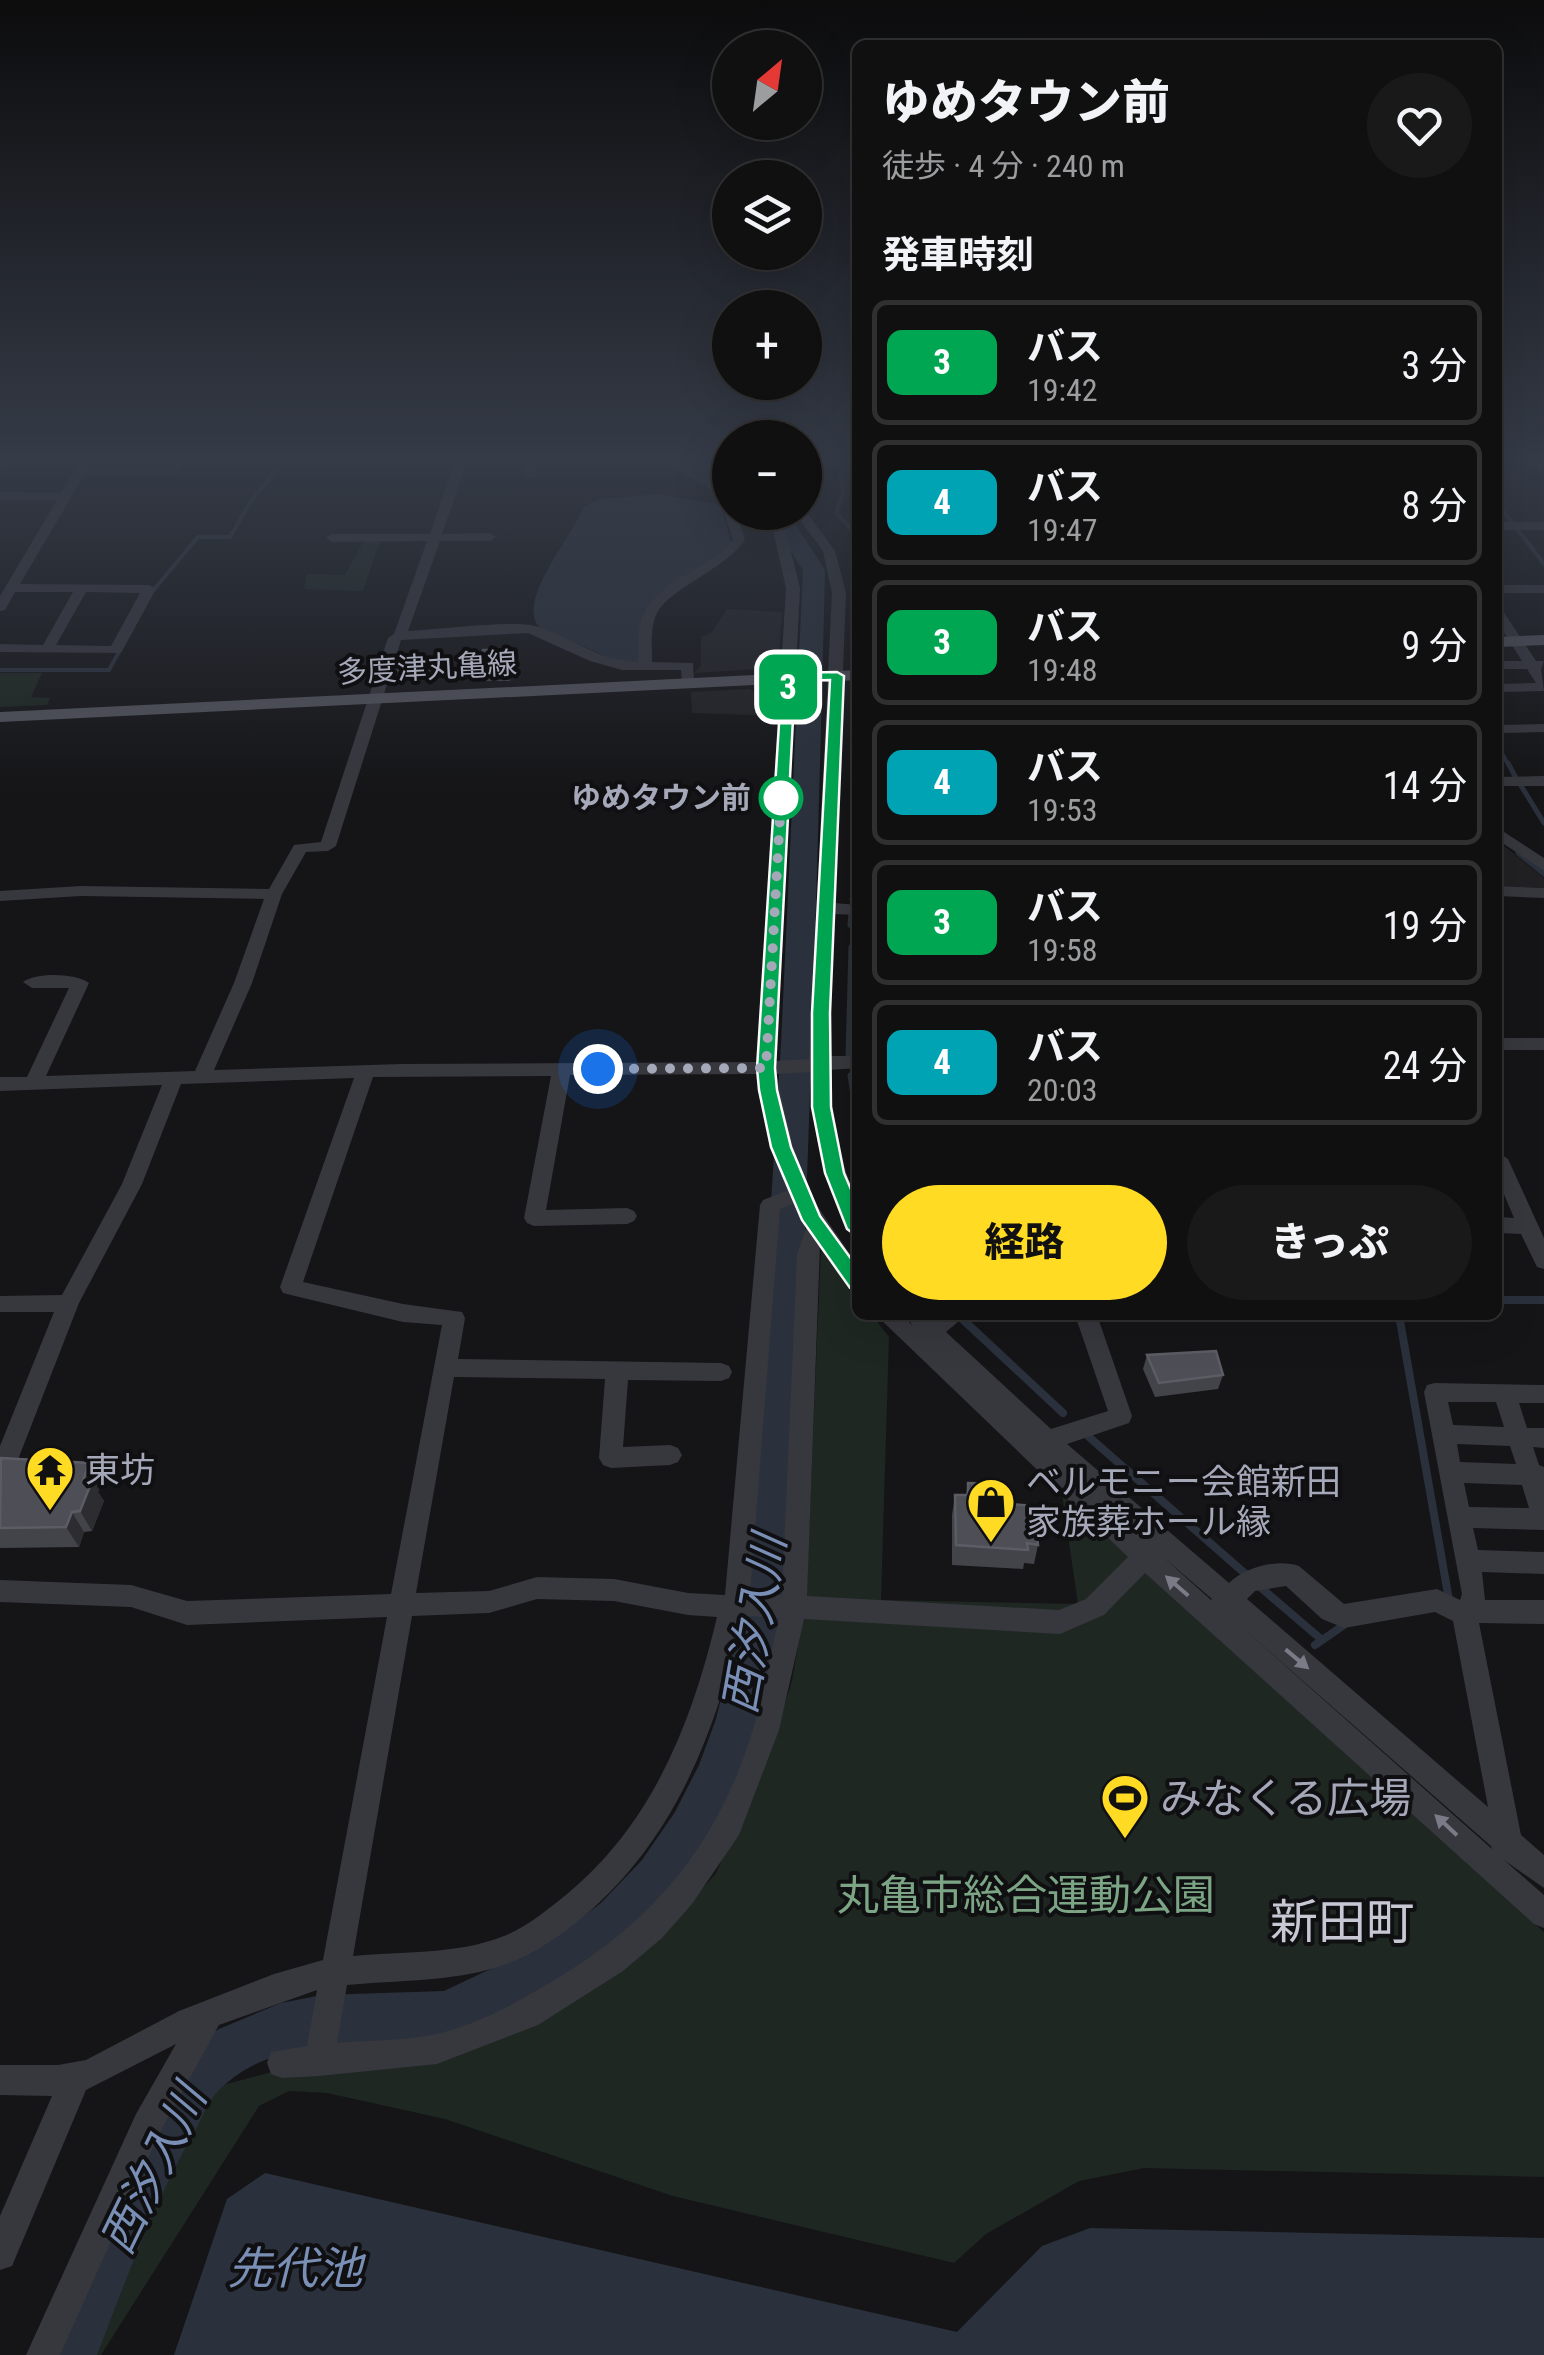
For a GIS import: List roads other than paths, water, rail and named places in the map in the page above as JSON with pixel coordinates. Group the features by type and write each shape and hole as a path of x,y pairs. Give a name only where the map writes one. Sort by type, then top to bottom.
{"main road":[{"path":"1507,642 1544,640"},
{"name":"多度津丸亀線","path":"0,717 852,675"}],"street":[{"path":"0,607 22,572"},
{"path":"400,636 421,572"},
{"path":"646,667 648,617 659,602 706,572"},
{"path":"790,572 794,588 795,677 774,1068 781,1147 814,1224 852,1274"},
{"path":"837,572 826,908 814,1066 825,1138 834,1173 852,1215"},
{"path":"0,648 116,650 149,589 12,588"},
{"path":"1502,589 1544,589"},
{"path":"48,649 81,590"},
{"path":"201,1078 243,983 274,894 300,848 328,846 395,638 530,630 609,662 646,667 688,666 688,682"},
{"path":"1502,688 1544,686 1538,665 1507,642"},
{"path":"602,686 609,662"},
{"path":"1502,665 1538,665"},
{"path":"385,668 446,668"},
{"path":"1502,729 1544,728"},
{"path":"1502,782 1544,781"},
{"path":"1502,836 1544,866"},
{"path":"0,896 46,896 81,890 274,894"},
{"path":"1502,892 1544,894"},
{"path":"826,908 852,910"},
{"path":"32,982 80,983 33,1083"},
{"path":"1502,1044 1544,1044"},
{"path":"0,1084 366,1071 774,1068 852,1063"},
{"path":"562,1070 534,1218 627,1216"},
{"path":"318,2061 454,1318 404,1313 291,1287 366,1071"},
{"path":"0,1474 68,1303 132,1184 173,1080"},
{"path":"1502,1165 1536,1213 1544,1261"},
{"path":"0,2080 75,2079 208,2016 296,1981 334,1984 501,1952 538,1934 576,1906 631,1853 671,1789 698,1726 730,1615 741,1605 770,1206 801,1193"},
{"path":"1502,1224 1536,1213"},
{"path":"282,2063 438,2048 527,2014 579,1983 652,1928 682,1894 729,1825 766,1730 794,1606 807,1255 814,1224"},
{"path":"0,1304 68,1303"},
{"path":"893,1320 1220,1608 1544,1874"},
{"path":"1038,1445 1121,1416 1088,1320"},
{"path":"924,1323 1038,1445"},
{"path":"445,1368 721,1372"},
{"path":"618,1370 611,1458 670,1455"},
{"path":"1454,1607 1474,1594 1435,1392 1544,1394"},
{"path":"1460,1517 1544,1518 1537,1475 1518,1437 1505,1394"},
{"path":"1444,1434 1544,1438"},
{"path":"1451,1472 1537,1475"},
{"path":"0,1590 131,1596 187,1613 488,1602 538,1588 614,1590 688,1604 794,1606 1060,1622 1095,1607 1153,1549"},
{"path":"1468,1561 1544,1563"},
{"path":"1220,1608 1256,1580 1290,1574 1330,1611 1344,1616 1454,1607 1544,1612"},
{"path":"1454,1607 1466,1621 1508,1842 1490,1866"},
{"path":"1220,1608 1544,1914"},
{"path":"43,2355 147,2124 208,2016"},
{"path":"0,2254 75,2079"}],"water":[{"path":"546,572 700,572 645,611 641,663 623,664 539,627 534,615"},
{"name":"先代池","path":"265,2173 957,2332 1042,2246 1090,2228 1544,2238 1544,2355 174,2355 227,2199"}],"waterway":[{"path":"151,593 169,572"},
{"name":"西汐入川","path":"67,2355 148,2161 202,2069 252,2041 294,2025 444,2017 570,1958 619,1921 659,1878 692,1829 718,1776 739,1719 768,1597 797,1044 814,572"},
{"path":"0,670 109,670 121,648"},
{"path":"1502,753 1509,766"},
{"path":"1508,763 1516,778"},
{"path":"1520,784 1544,823"},
{"path":"1518,853 1544,874"},
{"path":"851,912 852,927"},
{"path":"848,1056 852,946"},
{"path":"850,1075 852,1089"},
{"path":"1502,1300 1544,1300"},
{"path":"963,1320 1063,1413"},
{"path":"1400,1320 1449,1600"},
{"path":"1089,1437 1249,1577"},
{"path":"1259,1586 1322,1640"},
{"path":"1315,1645 1347,1623"}],"place":[{"name":"ゆめタウン前","path":"781,798"},
{"name":"東坊","path":"50,1512"},
{"name":"ベルモニー会館新田 家族葬ホール縁","path":"991,1544"},
{"name":"みなくる広場","path":"1125,1840"}],"district":[{"name":"新田町","path":"1342,1922"}],"park label":[{"name":"丸亀市総合運動公園","path":"1026,1895"}]}
